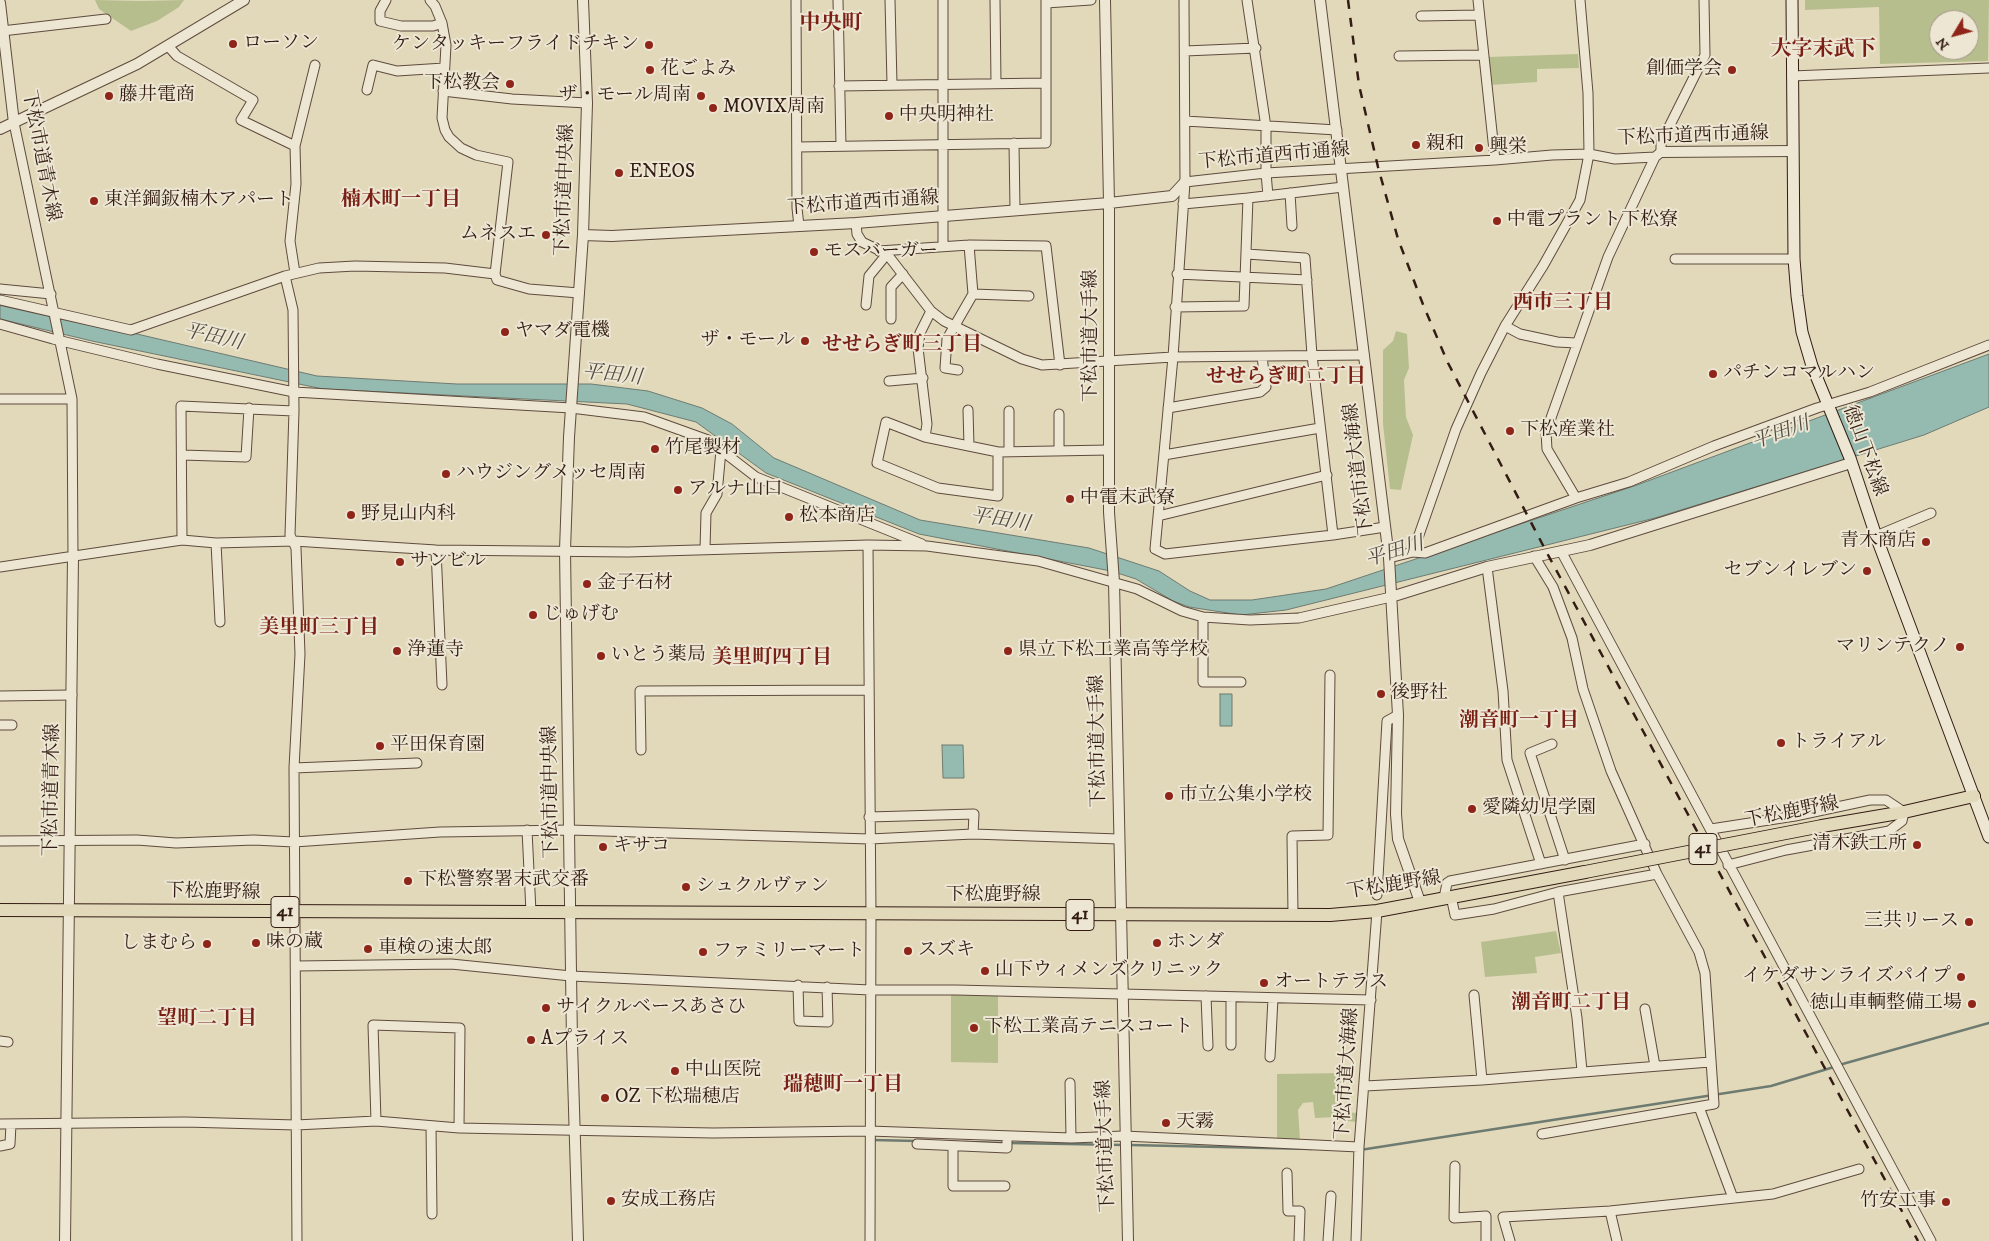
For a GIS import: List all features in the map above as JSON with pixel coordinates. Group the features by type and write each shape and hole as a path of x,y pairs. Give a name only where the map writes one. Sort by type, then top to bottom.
{"main road":[{"name":"徳山下松線","path":"1792,0 1794,259 1802,332 1812,366 1850,461 1876,536 1989,837"},
{"name":"下松鹿野線","path":"0,910 1121,915 1293,915 1377,911 1904,812 1974,796"}],"street":[{"path":"0,129 137,64 169,47 244,0"},
{"path":"386,0 380,11 380,21 401,26 433,26 442,23"},
{"path":"430,0 435,6 442,23 446,45 442,118 448,137 461,148 476,155 508,162 495,274 497,280 529,289 579,293"},
{"name":"下松市道中央線","path":"578,1241 571,976 565,550 571,405 584,235 587,103 582,0"},
{"path":"796,0 797,208 799,226"},
{"path":"838,0 841,146"},
{"path":"890,0 892,84"},
{"path":"943,0 942,217 944,246"},
{"path":"995,0 996,83"},
{"path":"798,147 1046,143 1046,2 1091,0"},
{"name":"下松市道大手線","path":"1105,0 1109,203 1109,450 1114,578 1121,994 1128,1241"},
{"path":"1184,0 1185,182 1173,358 1155,549 1165,554 1333,535 1385,527"},
{"path":"1247,0 1256,48 1266,127 1268,196"},
{"name":"下松市道大海線","path":"1320,0 1389,558 1398,715 1397,828 1405,862 1420,902"},
{"path":"1478,0 1495,160"},
{"path":"1413,552 1456,430 1505,326 1576,207 1589,154 1588,93 1580,0"},
{"path":"1576,498 1547,449 1546,432 1608,257 1658,154 1661,143 1705,55 1704,0"},
{"name":"下松市道青木線","path":"0,2 2,54 14,123 72,399 72,694 65,1241"},
{"path":"1421,16 1479,15"},
{"path":"2,31 106,19"},
{"path":"169,47 177,56 253,100 241,120 295,146"},
{"path":"1185,50 1256,48"},
{"path":"1398,56 1483,55"},
{"path":"296,273 290,241 296,184 295,146 315,64"},
{"path":"367,90 373,65 398,71 444,68"},
{"path":"1792,76 1989,68"},
{"path":"839,86 1046,83"},
{"path":"443,90 512,99 587,103"},
{"path":"1185,121 1337,130"},
{"path":"1014,143 1016,210"},
{"name":"下松市道西市通線","path":"584,235 612,236 856,223 1109,203 1172,196 1185,182 1266,173 1589,154 1615,159 1658,154 1793,151"},
{"path":"1183,204 1343,188"},
{"path":"1290,193 1292,226"},
{"path":"1175,307 1244,306 1248,198"},
{"path":"856,223 857,234 862,242 877,251 887,254 931,310 954,327 1022,359 1042,365 1173,358 1364,355"},
{"path":"877,251 969,245 1046,246 1060,365"},
{"path":"958,370 945,368 947,339 973,294 969,245"},
{"path":"866,305 869,276 887,254"},
{"path":"1247,254 1305,258 1312,355 1333,535"},
{"path":"1675,260 1794,259"},
{"path":"0,300 131,330 285,276 319,268 355,266 446,268 495,274"},
{"path":"890,320 891,287 903,274"},
{"path":"1178,274 1307,280"},
{"path":"285,276 292,310 294,411 290,535 296,548 300,654 294,768 297,1241"},
{"path":"0,290 51,294"},
{"path":"973,294 1029,296"},
{"path":"925,437 927,424 918,348 920,333 931,310"},
{"path":"0,324 294,391 571,405 644,417 708,440 756,477 927,546"},
{"path":"1505,326 1520,334 1557,342 1576,343"},
{"path":"1389,558 1413,552 1425,553 1576,498 1629,482 1714,446 1870,392 1989,345"},
{"path":"1168,408 1260,392 1266,387 1262,357"},
{"path":"889,381 923,378"},
{"path":"0,400 72,399"},
{"path":"182,540 181,406 294,411"},
{"path":"182,455 246,457 249,408"},
{"path":"968,410 969,446"},
{"path":"1009,411 1009,451"},
{"path":"1059,450 1060,414"},
{"path":"998,452 998,496 938,488 877,463 886,422 925,437 998,452 1109,450"},
{"path":"1164,455 1320,428"},
{"path":"705,550 706,513 717,494 721,450"},
{"path":"0,567 182,540 216,543 294,541 436,550 628,552 868,545 927,546 1038,561 1114,578 1182,611 1203,617 1250,620 1298,618 1487,567 1590,545 1850,461"},
{"path":"1158,516 1327,475"},
{"path":"1876,536 1931,513"},
{"path":"216,543 220,622"},
{"path":"868,545 871,914 870,1241"},
{"path":"436,550 442,685"},
{"path":"1561,551 1931,1241"},
{"path":"1534,556 1553,587 1566,621 1572,638 1583,689 1611,771 1657,874 1691,934 1705,973 1714,1104 1542,1134"},
{"path":"1487,567 1503,691 1507,760 1540,864"},
{"path":"1203,617 1203,682 1241,682"},
{"path":"1293,915 1292,836 1328,835 1330,675"},
{"path":"641,750 640,691 868,690"},
{"path":"0,696 72,694"},
{"path":"1378,895 1387,720 1398,715"},
{"path":"0,725 12,725"},
{"path":"1552,744 1530,753 1565,860"},
{"path":"294,768 417,763"},
{"path":"1711,829 1795,816 1870,800 1886,800 1904,812 1902,821 1890,831 1786,850 1728,865"},
{"path":"869,817 974,814 973,834"},
{"path":"1381,828 1397,828"},
{"path":"527,830 531,912"},
{"path":"0,841 137,840 176,843 254,840 294,842 440,832 527,830 870,839 973,834 1118,839"},
{"path":"1645,844 1450,881 1447,883 1448,897 1455,915 1494,909 1558,892 1657,874"},
{"path":"1558,892 1577,1018 1582,1072"},
{"name":"下松市道大海線","path":"1356,1241 1359,1146 1377,911"},
{"path":"296,966 451,964 571,976 798,985 870,990 956,990 1371,1000"},
{"path":"798,985 799,1021 828,1022 828,987"},
{"path":"1474,995 1482,1080"},
{"path":"1206,996 1208,1046"},
{"path":"1230,997 1231,1045"},
{"path":"1270,1058 1273,998"},
{"path":"1645,1009 1654,1066"},
{"path":"376,1121 374,1026 460,1028 459,1128"},
{"path":"1365,1086 1482,1080 1710,1062"},
{"path":"1070,1083 1071,1138"},
{"path":"1700,1107 1733,1198"},
{"path":"0,1124 296,1125 376,1121 459,1128 713,1133 869,1131 1071,1138 1124,1136 1359,1146"},
{"path":"0,1146 10,1144 11,1124"},
{"path":"432,1126 432,1214"},
{"path":"917,1144 1007,1148 1007,1136"},
{"path":"953,1146 952,1186 1005,1186"},
{"path":"1456,1166 1454,1218 1486,1216 1486,1241"},
{"path":"1510,1241 1504,1217 1610,1211 1773,1194 1859,1169"},
{"path":"1287,1173 1288,1211 1300,1211 1299,1241"},
{"path":"1328,1241 1330,1196"},
{"path":"1610,1211 1617,1241"}],"green space":[{"path":"95,0 184,0 179,7 157,21 131,31 99,9"},
{"path":"1805,0 1989,0 1988,61 1880,64 1879,7 1805,10"},
{"path":"1578,54 1579,68 1537,69 1537,82 1489,85 1488,57"},
{"path":"1396,331 1407,334 1409,368 1404,380 1406,417 1413,435 1401,490 1390,489 1383,424 1383,350 1393,341"},
{"path":"1556,931 1561,953 1535,957 1537,973 1485,977 1481,942"},
{"name":"下松工業高テニスコート","path":"951,994 998,994 998,1063 951,1062"},
{"path":"1341,1073 1340,1112 1358,1113 1357,1122 1347,1121 1338,1117 1315,1118 1313,1102 1303,1103 1298,1110 1300,1140 1277,1140 1277,1074"}],"water":[{"name":"平田川","path":"0,302 317,376 457,384 591,384 648,391 702,408 732,424 774,458 920,520 1089,548 1159,571 1190,591 1210,600 1252,600 1326,589 1637,485 1989,354 1989,407 1924,435 1655,518 1286,610 1241,615 1189,607 1173,601 1136,579 1111,571 919,534 766,473 696,422 627,404 323,389 92,341 0,319"},
{"path":"1220,694 1232,694 1232,726 1220,726"},
{"path":"942,745 963,745 964,778 943,778"}],"waterway":[{"path":"1839,1065 1989,1023"},
{"path":"1360,1150 1771,1086 1834,1067"},
{"path":"873,1140 917,1141"},
{"path":"965,1142 1004,1143"},
{"path":"1010,1143 1124,1145"},
{"path":"1130,1145 1312,1149"}],"railway":[{"path":"1348,0 1359,85 1378,167 1398,239 1448,363 1547,553 1918,1241"}],"place":[{"name":"ローソン","path":"233,44"},
{"name":"ケンタッキーフライドチキン","path":"649,45"},
{"name":"花ごよみ","path":"650,70"},
{"name":"創価学会","path":"1732,70"},
{"name":"下松教会","path":"510,84"},
{"name":"藤井電商","path":"109,96"},
{"name":"ザ・モール周南","path":"701,96"},
{"name":"MOVIX周南","path":"713,108"},
{"name":"中央明神社","path":"889,116"},
{"name":"親和","path":"1416,145"},
{"name":"興栄","path":"1479,148"},
{"name":"ENEOS","path":"619,173"},
{"name":"東洋鋼鈑楠木アパート","path":"94,201"},
{"name":"中電プラント下松寮","path":"1497,221"},
{"name":"ムネスエ","path":"546,235"},
{"name":"モスバーガー","path":"814,252"},
{"name":"ヤマダ電機","path":"505,332"},
{"name":"ザ・モール","path":"805,341"},
{"name":"パチンコマルハン","path":"1713,374"},
{"name":"下松産業社","path":"1510,431"},
{"name":"竹尾製材","path":"655,449"},
{"name":"ハウジングメッセ周南","path":"446,474"},
{"name":"アルナ山口","path":"678,490"},
{"name":"中電末武寮","path":"1070,499"},
{"name":"野見山内科","path":"351,515"},
{"name":"松本商店","path":"789,517"},
{"name":"青木商店","path":"1926,542"},
{"name":"サンビル","path":"400,562"},
{"name":"セブンイレブン","path":"1867,571"},
{"name":"金子石材","path":"587,584"},
{"name":"じゅげむ","path":"533,615"},
{"name":"マリンテクノ","path":"1960,647"},
{"name":"浄蓮寺","path":"397,651"},
{"name":"県立下松工業高等学校","path":"1008,651"},
{"name":"いとう薬局","path":"601,656"},
{"name":"後野社","path":"1381,694"},
{"name":"トライアル","path":"1781,743"},
{"name":"平田保育園","path":"380,746"},
{"name":"市立公集小学校","path":"1169,796"},
{"name":"愛隣幼児学園","path":"1472,809"},
{"name":"清木鉄工所","path":"1917,845"},
{"name":"キサコ","path":"603,847"},
{"name":"下松警察署末武交番","path":"408,881"},
{"name":"シュクルヴァン","path":"686,887"},
{"name":"三共リース","path":"1969,922"},
{"name":"味の蔵","path":"256,943"},
{"name":"ホンダ","path":"1157,943"},
{"name":"しまむら","path":"207,944"},
{"name":"車検の速太郎","path":"368,949"},
{"name":"スズキ","path":"908,951"},
{"name":"ファミリーマート","path":"703,952"},
{"name":"山下ウィメンズクリニック","path":"985,971"},
{"name":"イケダサンライズパイプ","path":"1961,977"},
{"name":"オートテラス","path":"1264,983"},
{"name":"徳山車輌整備工場","path":"1972,1004"},
{"name":"サイクルベースあさひ","path":"546,1008"},
{"name":"下松工業高テニスコート","path":"974,1028"},
{"name":"Aプライス","path":"531,1040"},
{"name":"中山医院","path":"675,1071"},
{"name":"OZ 下松瑞穂店","path":"605,1098"},
{"name":"天霧","path":"1166,1123"},
{"name":"安成工務店","path":"611,1201"},
{"name":"竹安工事","path":"1946,1202"}],"district":[{"name":"中央町","path":"831,25"},
{"name":"大字末武下","path":"1823,51"},
{"name":"楠木町一丁目","path":"401,201"},
{"name":"西市三丁目","path":"1563,304"},
{"name":"せせらぎ町三丁目","path":"902,346"},
{"name":"せせらぎ町二丁目","path":"1286,378"},
{"name":"美里町三丁目","path":"319,629"},
{"name":"美里町四丁目","path":"772,659"},
{"name":"潮音町一丁目","path":"1519,722"},
{"name":"潮音町二丁目","path":"1571,1004"},
{"name":"望町二丁目","path":"207,1020"},
{"name":"瑞穂町一丁目","path":"843,1086"}]}
